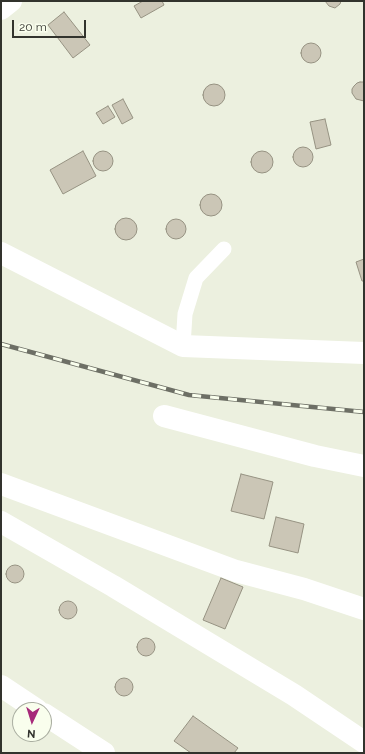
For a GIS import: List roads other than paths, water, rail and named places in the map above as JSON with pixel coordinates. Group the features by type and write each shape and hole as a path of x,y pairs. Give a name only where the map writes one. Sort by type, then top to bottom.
{"street":[{"path":"1,9 11,1"},
{"path":"1,254 183,346 364,353"},
{"path":"164,416 315,456 364,466"},
{"path":"1,484 236,571 304,589 364,609"},
{"path":"1,522 113,586 294,695 364,742"},
{"path":"1,686 25,702"},
{"path":"52,719 104,753"}],"lane":[{"path":"183,346 185,314 196,278 224,250"}],"railway":[{"path":"1,344 189,395 364,412"}]}
